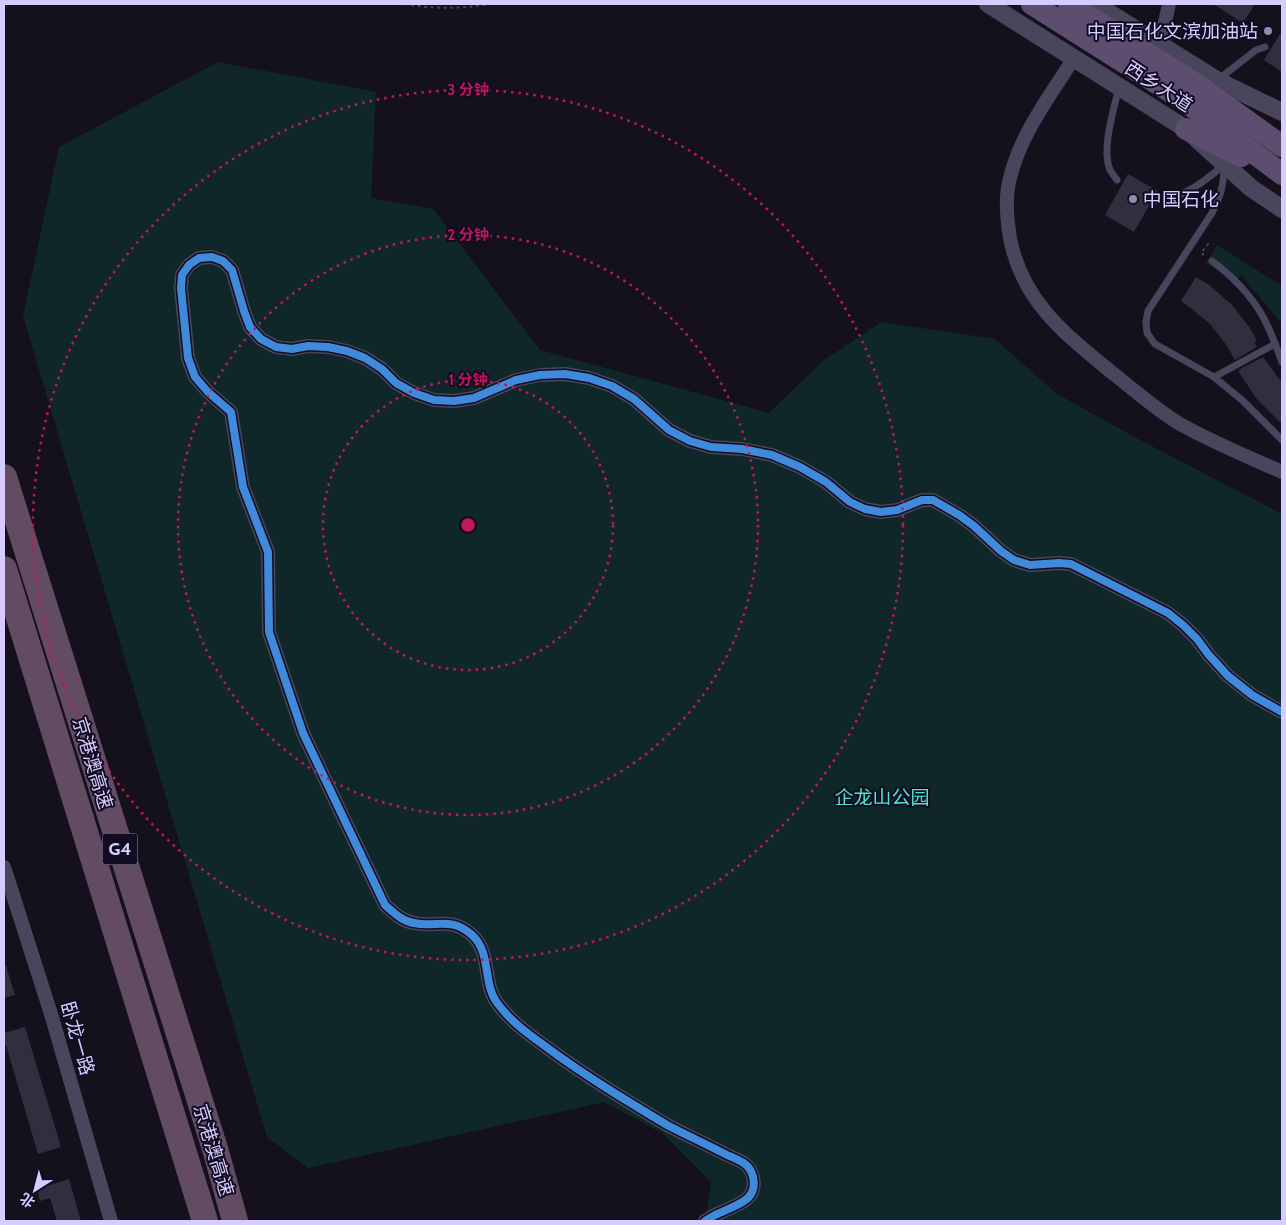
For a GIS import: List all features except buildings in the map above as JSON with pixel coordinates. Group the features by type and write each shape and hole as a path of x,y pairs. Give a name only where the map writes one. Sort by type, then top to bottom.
{"highway":[{"name":"京港澳高速","path":"4,477 210,1133 235,1221"},
{"name":"京港澳高速","path":"4,569 205,1221"}],"main road":[{"name":"西乡大道","path":"1032,4 1282,146"},
{"name":"西乡大道","path":"1069,4 1188,91 1282,175"},
{"path":"1218,81 1282,140"},
{"path":"1186,128 1282,175"}],"street":[{"path":"988,4 1186,128 1251,188 1282,209"},
{"path":"1095,4 1218,81 1282,112"},
{"path":"1160,45 1169,4"},
{"path":"1074,58 1023,141 1014,162 1009,184 1008,224 1013,252 1030,293 1044,312 1063,332 1157,409 1180,424 1282,472"},
{"path":"705,1221 722,1211 739,1205 749,1198 754,1187 753,1174 746,1164 679,1132 626,1101 574,1067 508,1018 496,1002 488,983 486,962 482,948 473,936 461,927 447,923 414,923 398,917 385,905 381,898 303,733 269,632 268,552 243,487 230,412 195,377 188,358 181,288 182,275 189,265 199,258 212,257 223,261 232,270 250,326 261,339 276,347 292,349 308,346 328,347 347,351 365,358 396,383 414,394 434,400 454,401 474,398 516,380 540,375 565,374 589,378 612,386 634,399 669,430 690,441 712,447 742,449 779,458 800,467 826,482 850,502 865,509 881,512 897,510 922,500 933,500 959,514 1014,560 1030,565 1071,564 1168,613 1197,639 1228,676 1252,695 1282,712"},
{"name":"卧龙一路","path":"4,867 51,1014 111,1221"}],"lane":[{"path":"1218,81 1256,50 1265,47"},
{"path":"1117,180 1110,170 1108,155 1109,133 1119,87"},
{"path":"1154,201 1178,196 1192,189 1224,164"},
{"path":"1224,164 1223,186 1220,196 1192,244 1148,311 1147,332 1155,344 1214,377 1242,400 1282,440"},
{"path":"1212,261 1251,297 1269,328 1282,362"},
{"path":"1214,377 1275,344"}],"path":[{"path":"405,4 468,7 489,4"},
{"path":"1192,244 1198,249 1204,241 1208,244 1201,253 1212,261"}],"green space":[{"name":"企龙山公园","path":"218,62 376,92 371,198 433,209 540,350 769,413 824,360 881,322 995,339 1057,394 1282,514 1282,1221 705,1221 711,1182 662,1133 604,1102 308,1168 267,1137 23,316 59,147"},
{"path":"1217,245 1282,286 1282,324 1241,275 1235,282 1206,263"}],"cycle path":[{"path":"705,1221 750,1196 754,1185 753,1177 746,1165 667,1125 637,1107 578,1069 522,1028 503,1011 493,996 482,951 478,942 464,929 450,924 410,922 398,916 385,905 303,733 269,632 268,552 243,487 231,412 208,392 195,377 188,358 181,288 182,275 189,265 199,258 212,257 223,261 232,270 250,327 261,339 276,347 292,349 308,346 328,347 347,351 365,358 382,369 396,383 414,393 434,400 454,401 474,398 516,380 540,375 565,374 589,378 612,386 634,399 669,430 690,441 711,447 742,449 772,455 800,467 826,482 850,502 865,509 881,512 897,510 922,500 933,500 974,526 1001,551 1014,560 1030,565 1071,564 1168,613 1197,639 1228,676 1252,695 1282,712"}],"place":[{"name":"中国石化文滨加油站","path":"1268,31"},
{"name":"中国石化","path":"1133,199"}]}
